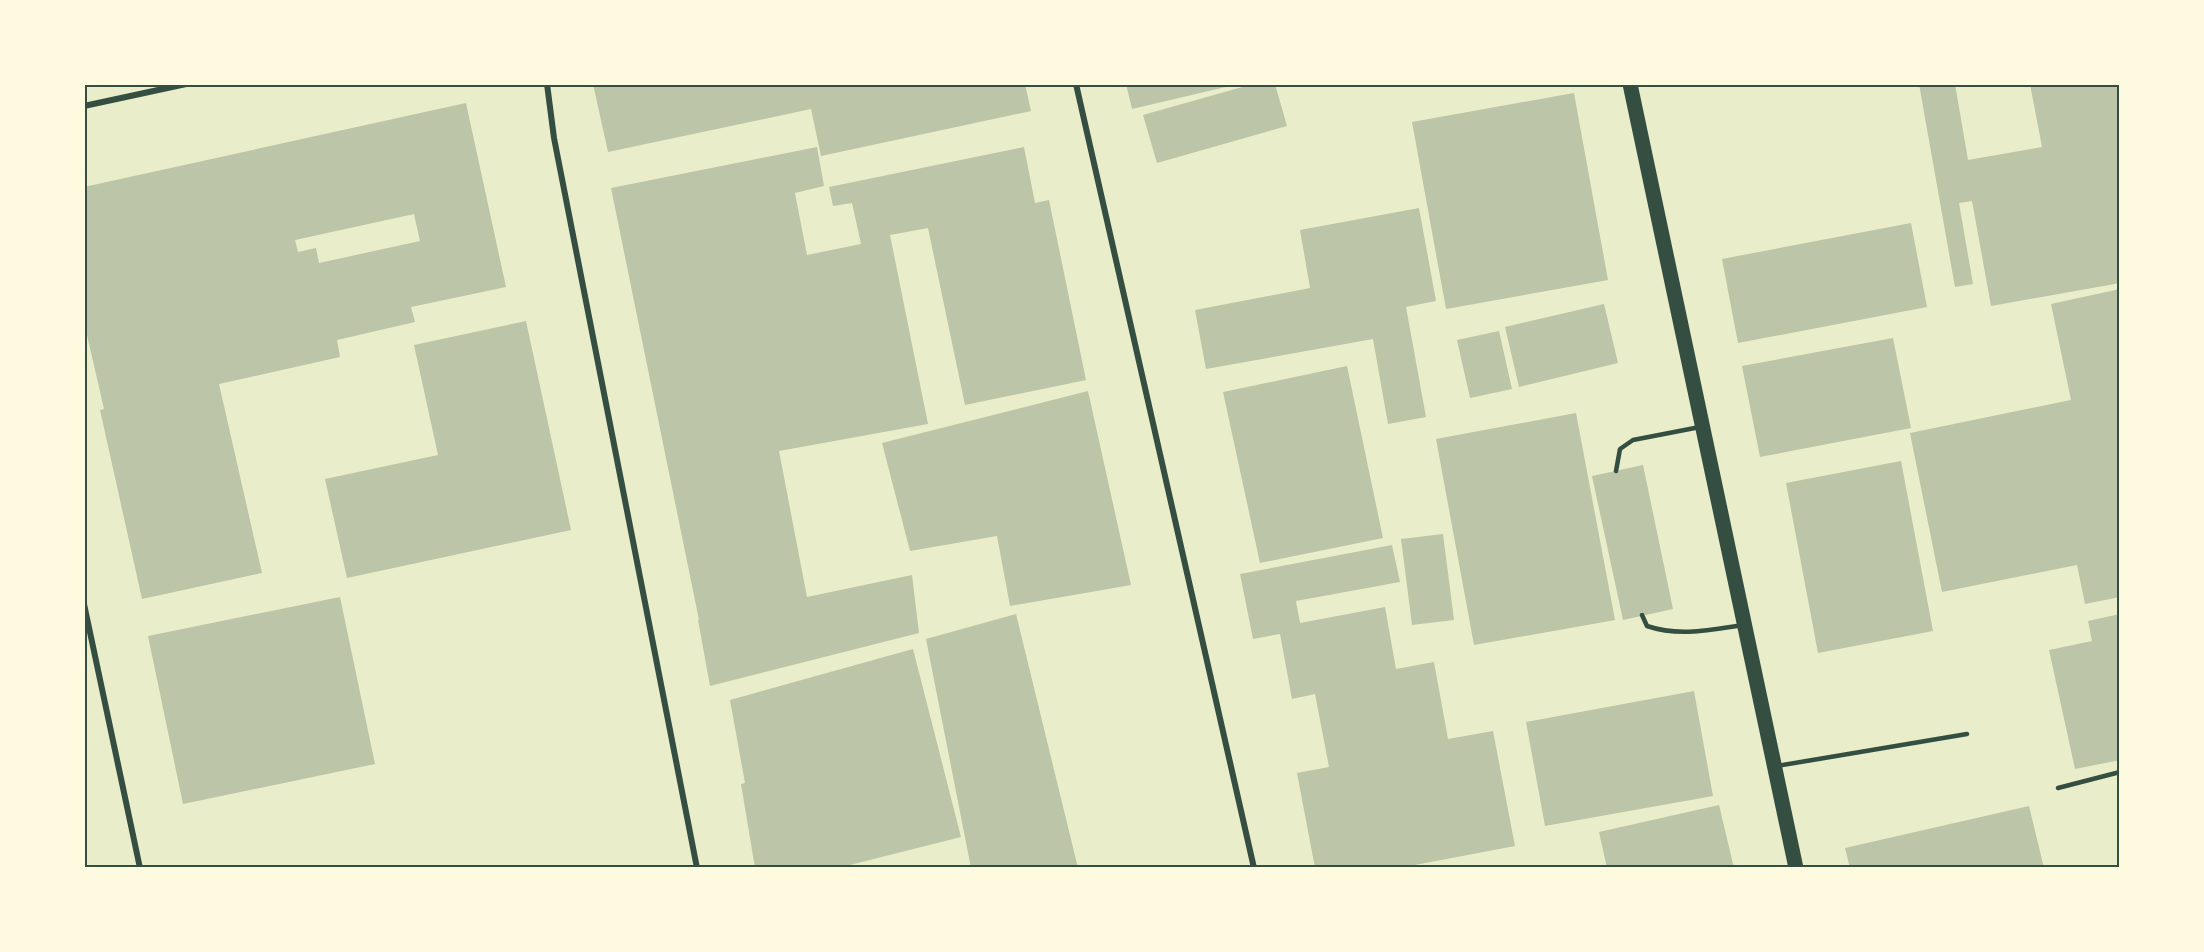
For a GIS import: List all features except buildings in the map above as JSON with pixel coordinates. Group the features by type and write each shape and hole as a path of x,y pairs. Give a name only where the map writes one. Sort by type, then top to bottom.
{"main road":[{"path":"1630,84 1796,868"}],"street":[{"path":"84,106 186,84"},
{"path":"547,84 554,138 697,868"},
{"path":"1076,84 1254,868"},
{"path":"84,603 140,868"}],"lane":[{"path":"1616,471 1620,450 1634,440 1702,427"},
{"path":"1642,615 1647,626 1691,633 1744,625"},
{"path":"1774,766 1967,734"},
{"path":"2058,788 2120,772"}]}
